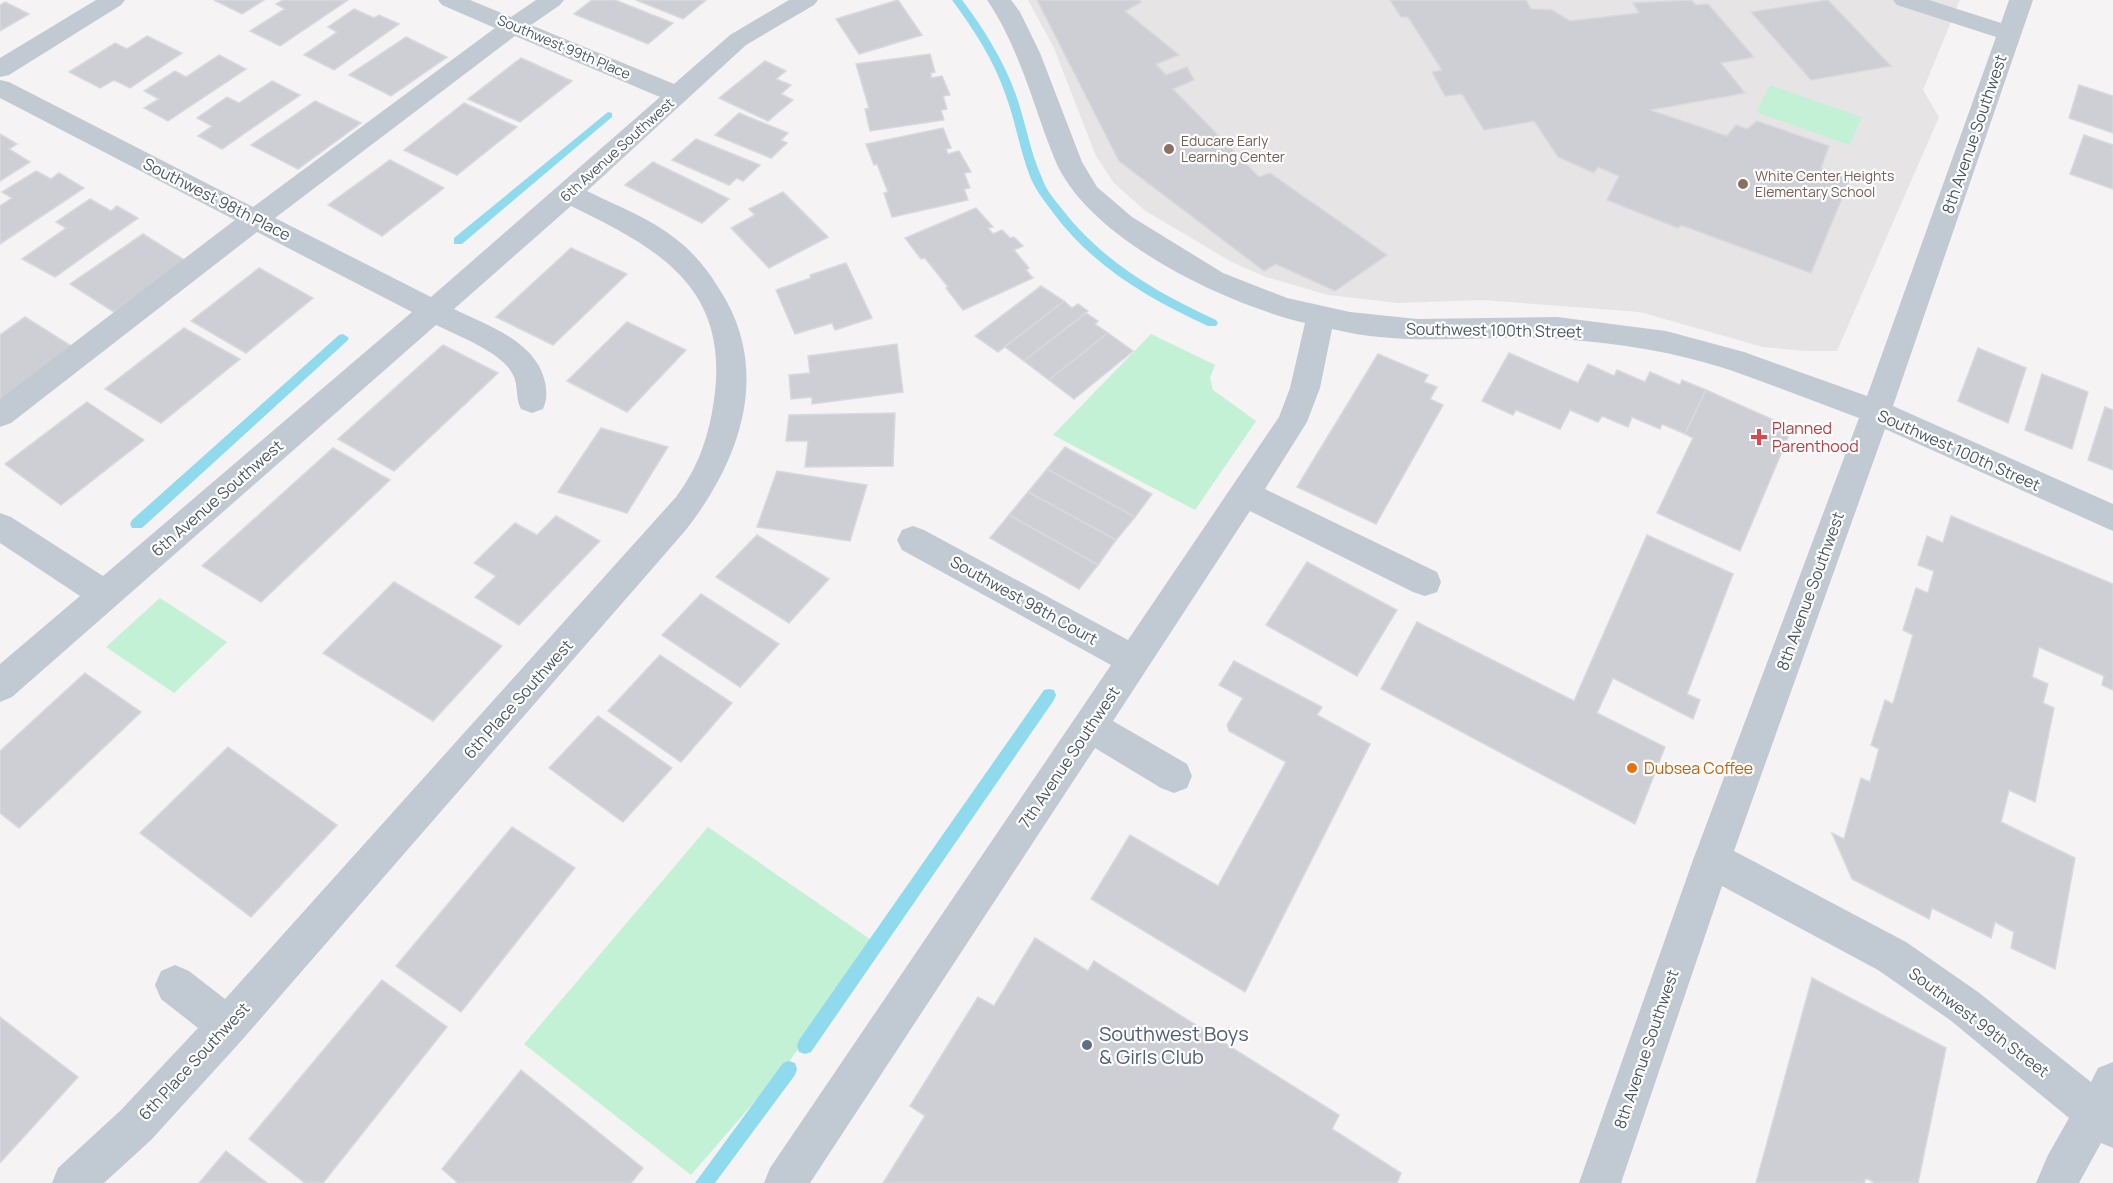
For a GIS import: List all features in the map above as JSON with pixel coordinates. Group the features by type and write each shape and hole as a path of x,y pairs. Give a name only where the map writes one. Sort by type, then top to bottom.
{"street":[{"path":"0,69 113,0"},
{"name":"Southwest 99th Place","path":"450,0 677,95"},
{"path":"0,415 255,219 513,26 552,0"},
{"name":"6th Avenue Southwest","path":"0,686 569,193 738,40 806,0"},
{"name":"Southwest 100th Street","path":"999,0 1008,12 1028,53 1069,162 1088,193 1122,224 1213,280 1251,296 1320,318 1417,330 1557,328 1666,342 1734,360 1876,412 2113,518"},
{"path":"1905,0 2009,33"},
{"name":"8th Avenue Southwest","path":"1600,1183 1712,860 1876,412 2021,0"},
{"name":"Southwest 98th Place","path":"0,88 435,310"},
{"name":"6th Place Southwest","path":"73,1183 136,1125 228,1026 674,522 706,478 725,430 731,379 728,335 710,299 690,267 666,245 569,193"},
{"path":"435,310 500,345 521,360 531,379 532,401"},
{"name":"7th Avenue Southwest","path":"785,1183 1292,422 1305,388 1320,318"},
{"path":"1244,494 1425,582"},
{"path":"0,526 105,595"},
{"name":"Southwest 98th Court","path":"913,540 1134,660"},
{"path":"1090,726 1174,776"},
{"name":"Southwest 99th Street","path":"1712,860 1892,956 2108,1108"},
{"path":"176,985 228,1026"},
{"path":"2058,1183 2066,1159 2108,1108"}],"shaded area":[{"path":"1028,0 1960,0 1923,90 1939,117 1837,351 1805,351 1763,347 1640,312 1482,300 1398,303 1328,295 1263,276 1230,261 1144,210 1114,183 1096,156 1054,48"}],"green space":[{"path":"1770,85 1862,117 1849,145 1756,112"},
{"path":"1151,334 1215,365 1210,378 1213,390 1256,421 1195,510 1053,435"},
{"path":"160,598 227,642 174,693 106,647"},
{"path":"708,827 877,944 787,1064 691,1175 524,1044"}],"building":[{"path":"214,0 264,0 242,14"},
{"path":"283,0 348,0 280,46 250,31 285,9 276,4"},
{"path":"592,0 615,0 673,23 648,44 574,14"},
{"path":"636,0 706,0 683,19"},
{"path":"898,0 922,35 859,54 836,19"},
{"name":"Educare Early Learning Center","path":"1037,0 1139,0 1141,2 1125,11 1179,55 1156,64 1166,75 1187,67 1194,80 1173,89 1259,177 1270,173 1387,255 1335,291 1276,264 1264,271 1119,161"},
{"path":"1390,0 1526,0 1531,9 1552,10 1570,21 1639,13 1633,3 1691,0 1696,5 1708,4 1754,57 1721,63 1745,93 1650,110 1727,136 1736,125 1747,129 1757,121 1829,146 1821,168 1850,179 1811,273 1681,225 1678,228 1607,200 1619,176 1598,167 1594,173 1558,157 1534,121 1484,130 1462,94 1445,96 1432,72 1442,70 1408,17 1401,17"},
{"path":"1828,0 1891,66 1811,80 1751,12"},
{"path":"5,2 29,14 0,31 0,5"},
{"path":"354,9 374,18 379,15 399,24 334,70 304,55 337,32 328,27"},
{"path":"147,36 182,53 130,88 114,80 100,88 69,72 115,43 127,49"},
{"path":"406,37 447,57 391,96 349,75"},
{"path":"930,54 935,72 931,73 931,78 942,76 950,95 943,96 947,109 941,110 944,120 870,131 865,109 869,108 856,64"},
{"path":"219,55 246,69 168,121 144,108 159,99 144,91 175,71 186,77"},
{"path":"521,58 572,81 520,122 468,99"},
{"path":"765,61 786,71 776,79 791,85 781,94 793,100 768,121 719,98"},
{"path":"272,81 300,95 222,149 198,136 212,126 197,118 227,97 239,103"},
{"path":"2079,85 2113,96 2113,133 2069,118"},
{"path":"315,101 361,123 298,169 251,145"},
{"path":"464,103 517,127 457,175 404,150"},
{"path":"739,113 788,133 781,140 787,143 771,158 715,135"},
{"path":"943,128 951,148 946,149 948,154 959,151 971,172 964,173 970,188 964,189 968,200 892,217 884,193 888,192 866,144"},
{"path":"0,134 17,144 9,149 30,162 0,181"},
{"path":"2084,135 2113,145 2113,189 2070,174"},
{"path":"696,139 760,165 743,181 737,178 729,185 672,160"},
{"path":"390,160 444,188 382,236 328,205"},
{"path":"653,162 729,199 702,223 625,185"},
{"path":"36,171 51,179 59,173 84,188 0,244 0,206 12,198 2,192"},
{"path":"783,192 828,237 769,268 731,228 755,215 749,209"},
{"path":"90,199 111,211 117,206 138,218 55,277 22,259 66,228 56,222"},
{"path":"976,208 993,227 988,228 993,234 1002,230 1023,246 1014,250 1029,268 1026,270 1033,278 963,310 925,258 921,259 905,238"},
{"path":"143,234 186,261 114,312 70,284"},
{"path":"571,248 627,274 553,345 496,317"},
{"path":"846,263 872,318 835,330 832,323 795,334 776,290"},
{"path":"259,268 313,298 246,353 191,321"},
{"path":"1041,286 1064,301 998,352 975,336"},
{"path":"1064,301 1072,308 1078,304 1088,311 1024,361 1005,347"},
{"path":"1086,313 1098,321 1095,324 1108,333 1049,380 1024,361"},
{"path":"25,317 73,347 0,401 0,335"},
{"path":"627,322 686,350 627,412 567,381"},
{"path":"184,328 240,359 161,423 105,389"},
{"path":"1108,333 1133,351 1074,399 1049,380"},
{"path":"897,344 903,392 812,404 812,397 791,399 789,375 810,373 808,356"},
{"path":"443,345 498,373 394,471 338,439"},
{"path":"1978,348 2026,368 2008,423 1958,401"},
{"path":"1509,353 1578,383 1588,364 1614,376 1617,370 1645,382 1650,372 1680,385 1682,380 1706,390 1685,434 1662,424 1660,429 1632,417 1628,427 1602,416 1598,422 1570,410 1560,429 1516,410 1513,415 1482,401"},
{"path":"1378,354 1428,375 1424,382 1437,387 1430,399 1443,405 1376,524 1297,487"},
{"path":"2042,374 2088,392 2072,449 2025,430"},
{"path":"1706,390 1792,428 1740,551 1657,513 1693,438 1685,434"},
{"path":"87,402 144,440 61,505 5,464"},
{"path":"2105,407 2113,410 2113,470 2088,460"},
{"path":"895,413 893,466 805,467 808,441 786,441 789,415"},
{"path":"601,428 668,447 627,513 558,492"},
{"path":"1065,447 1152,494 1135,517 1047,469"},
{"path":"333,448 390,480 261,602 202,566"},
{"path":"1047,469 1135,517 1116,540 1028,492"},
{"path":"777,471 867,485 850,541 757,527"},
{"path":"1028,492 1116,540 1098,565 1009,515"},
{"path":"1009,515 1098,565 1079,589 990,538"},
{"path":"556,516 600,541 519,625 475,597 496,576 474,563 515,523 537,535"},
{"path":"1951,516 2113,584 2113,690 2102,685 2104,676 2039,647 2032,677 2048,684 2043,703 2054,708 2035,802 2009,790 2001,822 2075,858 2055,969 2011,948 2014,932 1995,922 1991,938 1932,908 1929,919 1852,879 1832,833 1844,839 1861,778 1870,782 1879,749 1871,745 1885,700 1893,704 1913,635 1903,630 1916,588 1928,593 1934,571 1918,565 1927,536 1943,543"},
{"path":"757,535 829,579 789,623 716,577"},
{"path":"1647,535 1733,574 1687,694 1700,700 1693,719 1613,678 1597,713 1665,747 1635,824 1381,689 1417,622 1574,701"},
{"path":"1307,562 1397,610 1357,676 1266,625"},
{"path":"394,582 502,646 433,721 323,653"},
{"path":"701,594 779,644 740,687 662,635"},
{"path":"660,655 732,703 681,762 608,711"},
{"path":"1234,661 1322,707 1317,715 1370,744 1245,992 1091,899 1130,835 1218,886 1286,762 1229,731 1227,725 1243,698 1219,685"},
{"path":"85,673 141,712 19,828 0,813 0,751"},
{"path":"598,716 672,768 623,822 549,768"},
{"path":"228,747 337,825 251,917 140,833"},
{"path":"512,827 575,868 461,1012 396,966"},
{"name":"Southwest Boys & Girls Club","path":"1035,938 1088,971 1094,961 1339,1115 1332,1129 1401,1173 1397,1183 883,1183 925,1116 910,1106 978,997 994,1006"},
{"path":"1812,978 1946,1048 1918,1183 1875,1183 1866,1178 1864,1183 1756,1183"},
{"path":"382,980 447,1027 323,1183 305,1183 249,1139"},
{"path":"0,1017 78,1077 0,1163"},
{"path":"521,1070 643,1168 631,1183 458,1183 442,1169"},
{"path":"226,1151 267,1183 199,1183"}],"waterway":[{"path":"957,0 981,33 1001,70 1038,182 1068,225 1104,260 1124,275 1145,289 1212,323"},
{"path":"458,241 608,115"},
{"path":"137,524 343,338"},
{"path":"805,1046 1049,695"},
{"path":"704,1183 789,1069"}],"place":[{"name":"Educare Early Learning Center","path":"1169,149"},
{"name":"White Center Heights Elementary School","path":"1743,184"},
{"name":"Planned Parenthood","path":"1759,437"},
{"name":"Dubsea Coffee","path":"1632,768"},
{"name":"Southwest Boys & Girls Club","path":"1087,1045"}]}
